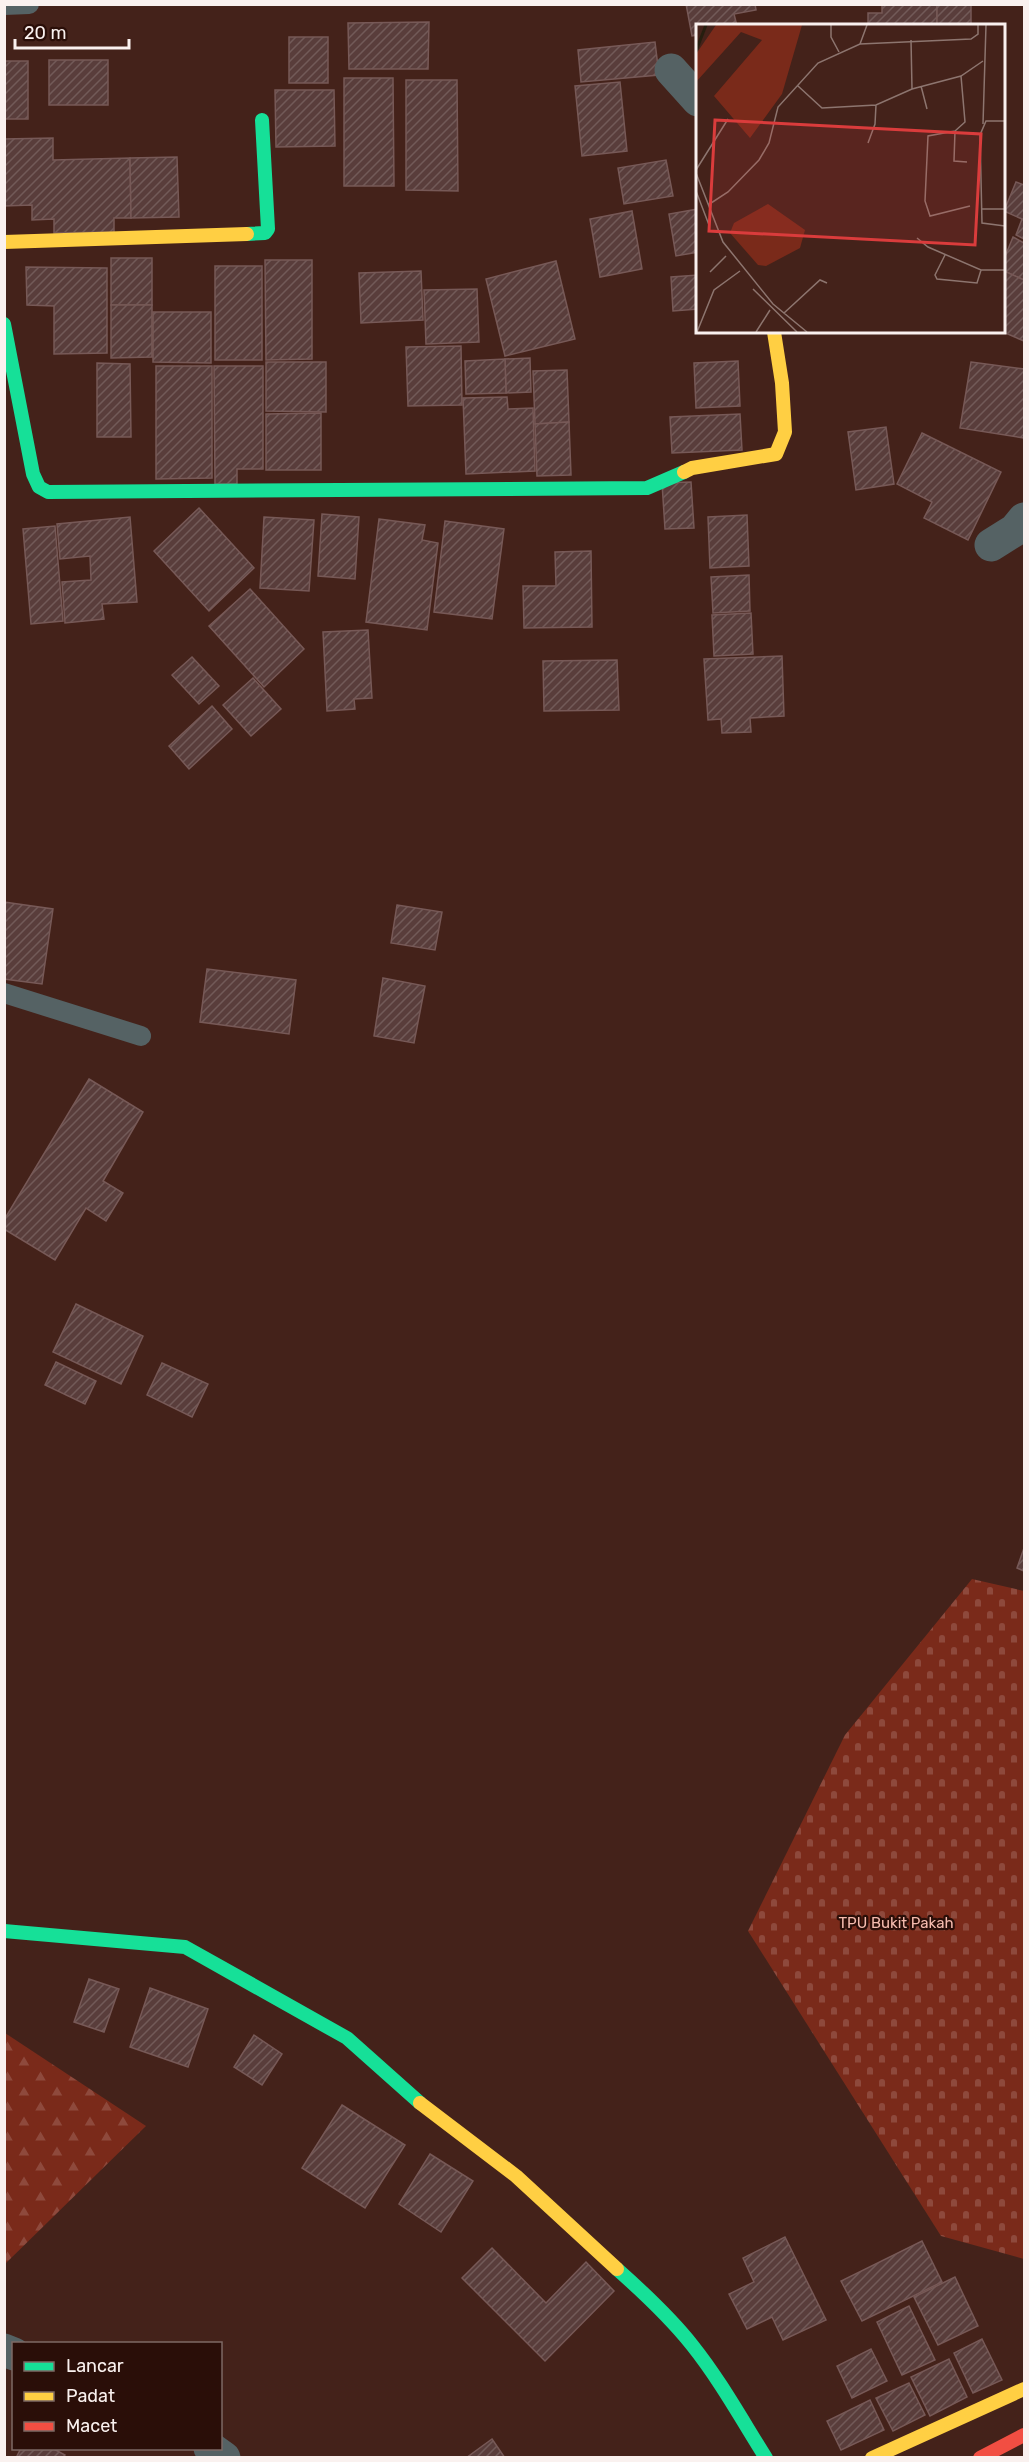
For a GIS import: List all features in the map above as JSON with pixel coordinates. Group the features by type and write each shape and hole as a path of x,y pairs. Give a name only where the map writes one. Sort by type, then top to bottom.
{"main road":[{"path":"4,242 265,233 268,229 262,120"},
{"path":"4,324 33,474 39,487 48,492 647,488 692,468 776,454 785,432 782,383 774,333"},
{"path":"4,1930 185,1947 347,2038 429,2111 516,2176 659,2307 692,2345 718,2381 766,2457"},
{"path":"872,2457 1024,2389"},
{"path":"980,2457 1024,2435"}],"street":[{"path":"671,70 696,98"},
{"path":"992,545 1015,530 1024,519"}],"lane":[{"path":"4,5 29,4"},
{"path":"4,993 141,1036"}],"green space":[{"name":"TPU Bukit Pakah","path":"972,1579 1024,1591 1024,2259 941,2236 748,1931 845,1735"},
{"path":"5,2033 146,2126 5,2264"}],"building":[{"path":"686,4 755,4 756,10 734,14 736,24 696,24 696,35 692,36"},
{"path":"882,4 937,4 937,24 868,24 868,13 882,13"},
{"path":"937,4 971,4 971,24 937,24"},
{"path":"429,22 428,69 349,69 348,23"},
{"path":"289,37 328,37 328,83 289,83"},
{"path":"655,42 659,75 581,82 578,50"},
{"path":"49,60 108,60 108,105 49,105"},
{"path":"4,61 28,61 28,119 4,119"},
{"path":"344,78 393,78 394,186 344,186"},
{"path":"406,80 457,80 458,191 406,190"},
{"path":"620,82 627,151 582,156 575,86"},
{"path":"275,90 334,90 335,146 276,147"},
{"path":"53,138 53,160 130,158 131,218 114,218 114,232 54,233 54,219 32,220 32,205 4,206 4,139"},
{"path":"177,157 179,217 131,218 130,158"},
{"path":"666,160 673,196 624,204 618,168"},
{"path":"1016,182 1024,185 1024,239 1016,235 1022,219 1005,211"},
{"path":"696,209 696,252 676,256 669,214"},
{"path":"632,211 642,269 600,277 590,219"},
{"path":"1013,237 1024,243 1024,280 1005,271 1005,257"},
{"path":"111,258 152,258 152,305 111,305"},
{"path":"265,260 312,260 312,359 266,360"},
{"path":"556,261 575,339 505,356 486,279"},
{"path":"215,266 262,266 262,360 215,360"},
{"path":"26,267 107,268 107,353 54,354 54,306 27,305"},
{"path":"421,271 423,320 361,323 359,273"},
{"path":"1005,271 1024,280 1024,341 1005,333"},
{"path":"696,275 696,309 673,311 671,277"},
{"path":"477,289 479,342 426,344 424,290"},
{"path":"111,305 152,305 152,357 111,358"},
{"path":"153,312 211,312 211,363 153,362"},
{"path":"461,346 462,405 408,406 406,347"},
{"path":"530,358 531,392 506,393 505,359"},
{"path":"505,359 506,393 466,394 465,361"},
{"path":"738,361 740,406 696,408 694,363"},
{"path":"266,362 326,362 326,412 266,411"},
{"path":"971,362 1024,369 1024,438 960,428"},
{"path":"97,363 130,364 131,437 97,437"},
{"path":"156,366 212,366 212,478 156,479"},
{"path":"214,366 263,366 263,469 237,469 237,484 215,484"},
{"path":"567,370 569,422 535,424 533,371"},
{"path":"507,397 508,409 533,408 535,471 466,474 463,398"},
{"path":"321,413 321,470 266,470 266,414"},
{"path":"740,414 742,450 672,453 670,417"},
{"path":"569,422 571,475 537,476 535,424"},
{"path":"886,427 894,484 856,490 848,432"},
{"path":"922,433 1001,472 968,540 924,518 932,502 897,484"},
{"path":"691,482 694,528 665,529 662,483"},
{"path":"199,508 254,568 209,611 154,551"},
{"path":"322,514 359,517 355,579 318,576"},
{"path":"747,515 749,566 710,568 708,517"},
{"path":"130,517 137,602 102,604 104,619 65,623 62,582 91,580 90,556 60,559 57,524"},
{"path":"264,517 314,520 309,591 260,588"},
{"path":"379,519 425,525 422,540 438,543 427,630 366,622"},
{"path":"445,521 504,529 492,619 434,612"},
{"path":"55,526 63,621 31,624 23,529"},
{"path":"591,551 592,627 524,628 523,586 556,586 555,552"},
{"path":"749,575 750,611 713,613 711,577"},
{"path":"250,589 304,649 264,687 209,626"},
{"path":"751,613 753,654 714,656 712,615"},
{"path":"368,630 372,698 354,699 355,709 327,711 323,632"},
{"path":"782,656 784,716 750,718 751,732 722,733 721,719 708,720 704,659"},
{"path":"192,657 219,686 199,704 172,675"},
{"path":"617,660 619,710 544,711 543,661"},
{"path":"253,678 281,709 251,736 223,705"},
{"path":"212,706 232,729 189,769 169,746"},
{"path":"4,902 53,909 42,984 4,979"},
{"path":"397,905 442,912 435,950 391,943"},
{"path":"207,969 296,980 289,1034 200,1022"},
{"path":"383,978 425,986 414,1043 374,1036"},
{"path":"89,1079 143,1112 103,1181 123,1193 106,1221 86,1208 55,1260 4,1229 4,1220"},
{"path":"76,1304 143,1336 121,1384 53,1352"},
{"path":"56,1362 96,1381 85,1404 45,1385"},
{"path":"162,1363 208,1384 192,1417 147,1395"},
{"path":"1024,1548 1024,1571 1017,1568"},
{"path":"89,1979 119,1989 104,2032 74,2022"},
{"path":"150,1988 208,2009 188,2067 130,2047"},
{"path":"254,2035 282,2054 262,2085 234,2067"},
{"path":"342,2105 405,2145 365,2208 302,2168"},
{"path":"430,2154 473,2181 441,2232 399,2204"},
{"path":"785,2237 826,2320 783,2340 772,2317 747,2329 729,2294 754,2282 743,2258"},
{"path":"922,2241 942,2282 862,2321 841,2281"},
{"path":"492,2248 546,2303 586,2262 614,2291 545,2361 462,2278"},
{"path":"955,2277 978,2326 938,2345 914,2297"},
{"path":"909,2306 935,2360 902,2375 877,2322"},
{"path":"982,2339 1002,2380 973,2393 954,2353"},
{"path":"871,2349 887,2381 852,2398 837,2366"},
{"path":"949,2359 967,2397 930,2416 911,2377"},
{"path":"909,2383 925,2415 893,2431 876,2398"},
{"path":"870,2400 884,2430 841,2450 827,2421"},
{"path":"492,2439 505,2458 466,2458"},
{"path":"20,2450 56,2450 65,2455 63,2458 16,2458"}],"traffic: fast":[{"path":"247,234 265,233 268,229 262,120"},
{"path":"4,324 33,474 39,487 48,492 647,488 684,472"},
{"path":"4,1931 185,1947 347,2038 420,2103"},
{"path":"617,2269 675,2325 692,2345 766,2458"}],"traffic: slow":[{"path":"4,242 247,234"},
{"path":"684,472 692,468 776,454 785,432 782,383 774,333"},
{"path":"420,2103 516,2176 617,2269"},
{"path":"872,2458 1024,2389"}],"traffic: jam":[{"path":"980,2458 1024,2435"}]}
